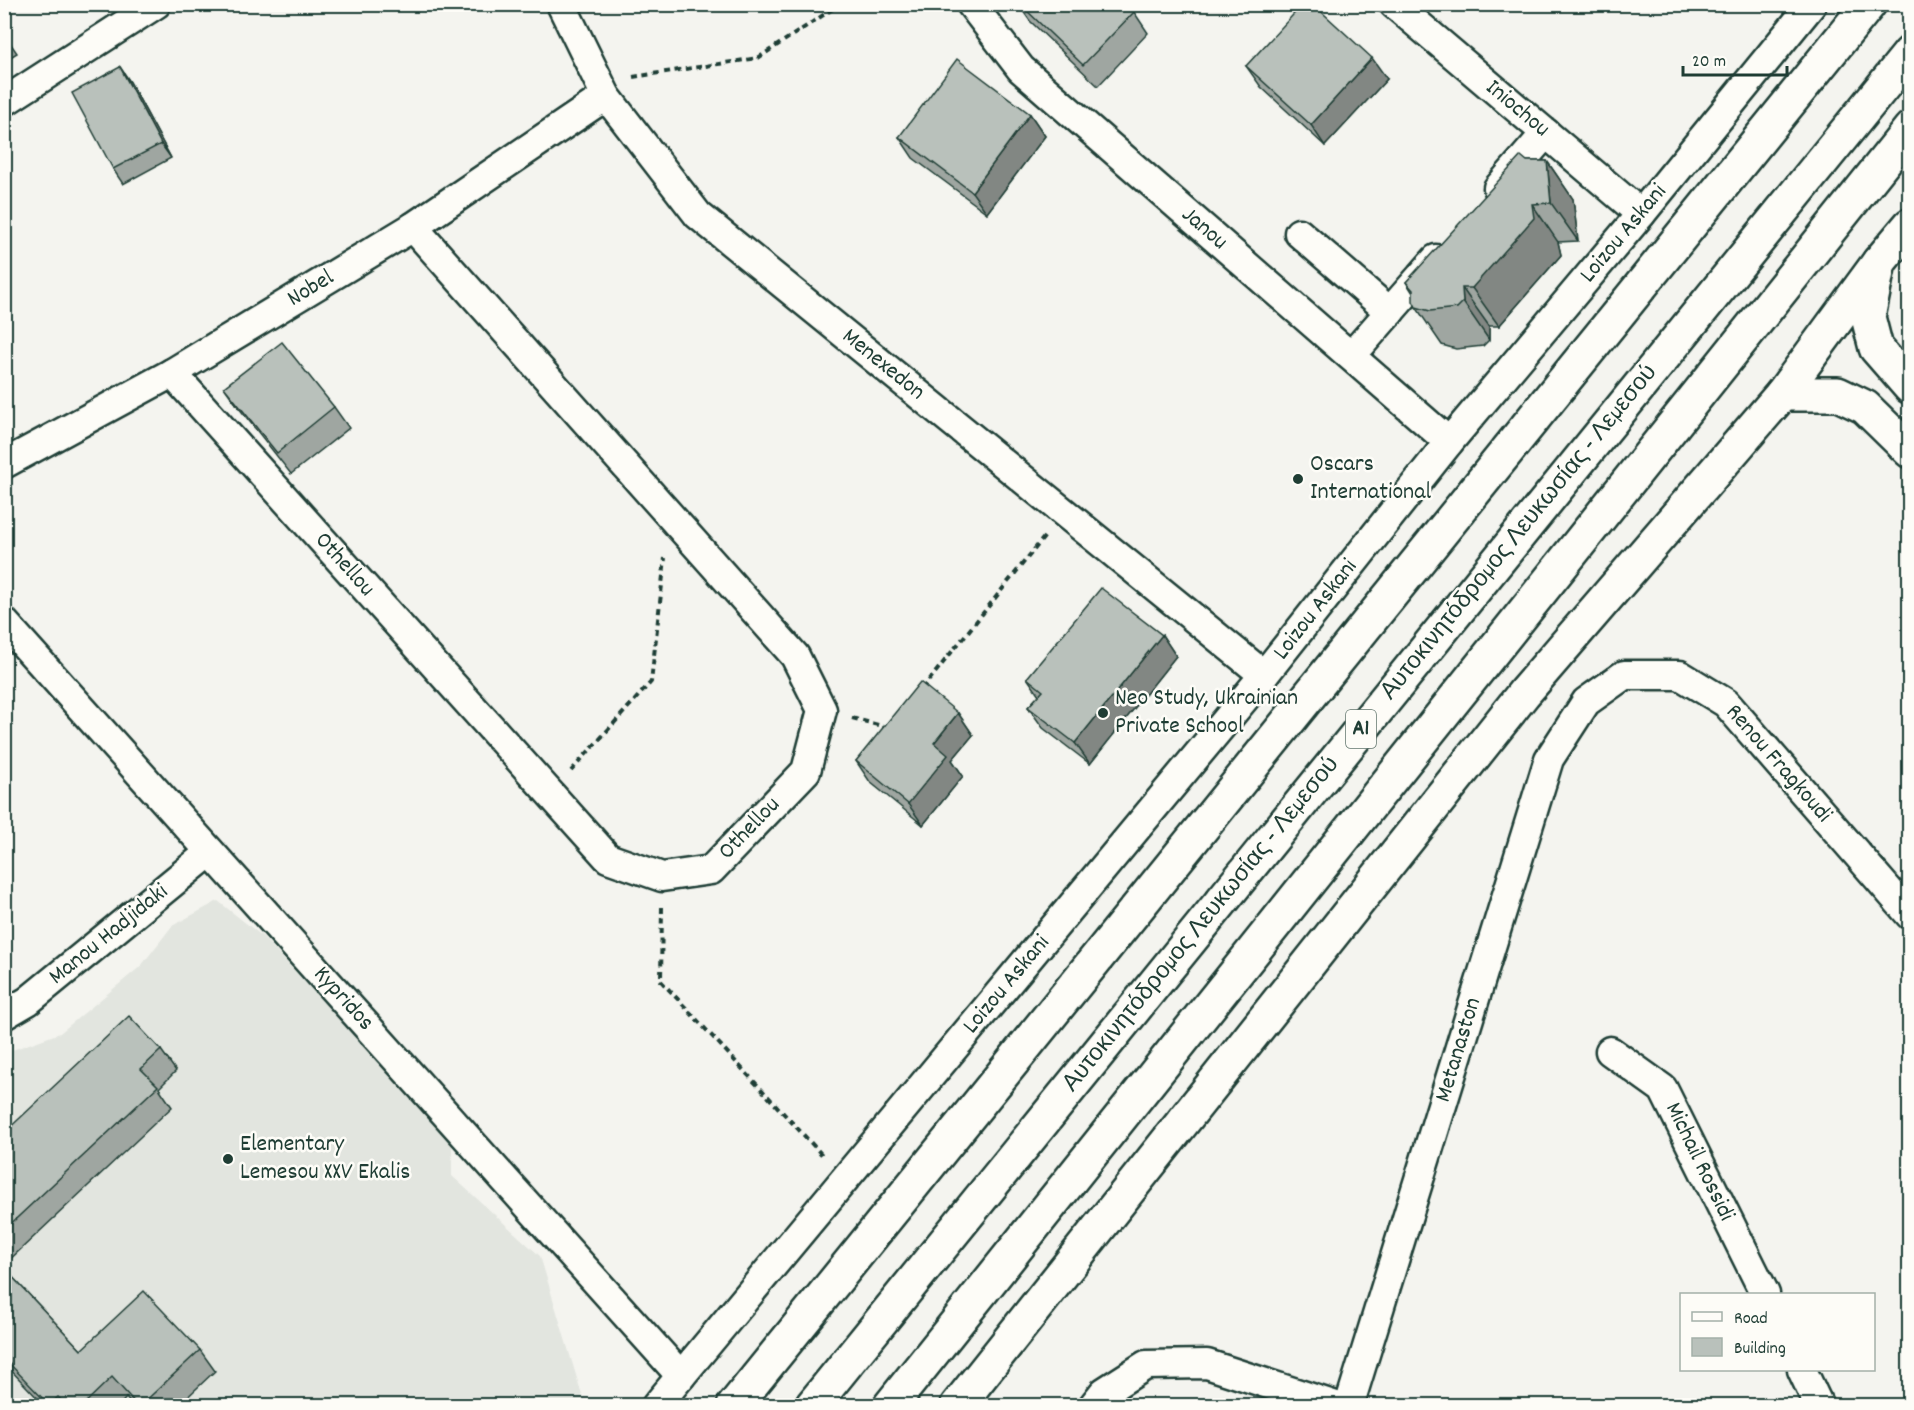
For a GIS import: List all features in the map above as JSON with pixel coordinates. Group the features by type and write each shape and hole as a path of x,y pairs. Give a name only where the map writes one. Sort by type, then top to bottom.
{"main road":[{"path":"734,1406 1869,4"},
{"name":"Αυτοκινητόδρομος Λευκωσίας - Λεμεσού","path":"812,1406 1910,52"},
{"name":"A1","path":"890,1406 1910,129"},
{"path":"957,1406 1524,693 1782,394 1879,262 1910,225"},
{"path":"1879,262 1868,317 1876,348 1910,387"},
{"path":"1782,394 1838,394 1865,407 1910,451"}],"street":[{"path":"4,102 156,4"},
{"name":"Menexedon","path":"561,4 603,89 698,215 1264,675"},
{"name":"Janou","path":"971,4 1021,69 1449,442"},
{"name":"Loizou Askani","path":"656,1406 1264,675 1449,442 1641,214 1812,4"},
{"name":"Iniochou","path":"1407,9 1641,214"},
{"name":"Nobel","path":"4,464 172,373 413,227 603,89"},
{"path":"1484,205 1546,133"},
{"path":"413,227 795,656 822,710"},
{"path":"1299,232 1390,312"},
{"path":"1351,356 1452,241"},
{"name":"Othellou","path":"172,373 608,858 662,877 711,870 806,771 822,710"},
{"name":"Kypridos","path":"4,621 681,1376"},
{"name":"Renou Fragkoudi","path":"1586,702 1624,675 1680,675 1726,703 1910,915"},
{"name":"Metanaston","path":"1349,1406 1549,759 1586,702"},
{"name":"Manou Hadjidaki","path":"4,1015 28,1001 210,852"},
{"name":"Michail Rossidi","path":"1610,1051 1663,1089 1765,1293"},
{"path":"1093,1406 1104,1392 1146,1365 1207,1364 1336,1406"},
{"path":"1802,1371 1819,1406"}],"path":[{"path":"603,89 758,57 840,4"},
{"path":"919,692 1064,513"},
{"path":"550,794 651,682 669,515"},
{"path":"822,710 890,728"},
{"path":"662,877 661,981 845,1179"}],"shaded area":[{"name":"Elementary Lemesou XXV Ekalis","path":"218,901 262,936 452,1141 452,1176 540,1256 585,1405 5,1405 4,1053 60,1033 141,966 172,926"}],"building":[{"path":"1020,4 1126,4 1134,12 1083,65"},
{"path":"1303,4 1313,4 1372,58 1311,125 1246,66"},
{"path":"957,59 1030,114 972,192 899,137"},
{"path":"120,67 161,144 113,169 72,93"},
{"path":"1521,156 1527,161 1547,161 1551,203 1532,204 1534,218 1472,288 1462,288 1463,302 1457,308 1430,311 1416,307 1413,301 1413,290 1406,282"},
{"path":"282,342 334,407 277,453 224,387"},
{"path":"1101,588 1162,635 1075,743 1028,707 1043,691 1027,678"},
{"path":"920,682 958,713 934,743 948,755 908,804 856,761"},
{"path":"129,1016 161,1050 141,1069 158,1086 4,1230 4,1133"},
{"path":"4,1268 81,1350 144,1291 200,1350 140,1406 112,1377 82,1406 67,1406 58,1397 49,1405 4,1358"}],"place":[{"name":"Oscars International","path":"1298,479"},
{"name":"Neo Study, Ukrainian Private School","path":"1103,713"},
{"name":"Elementary Lemesou XXV Ekalis","path":"228,1159"}]}
